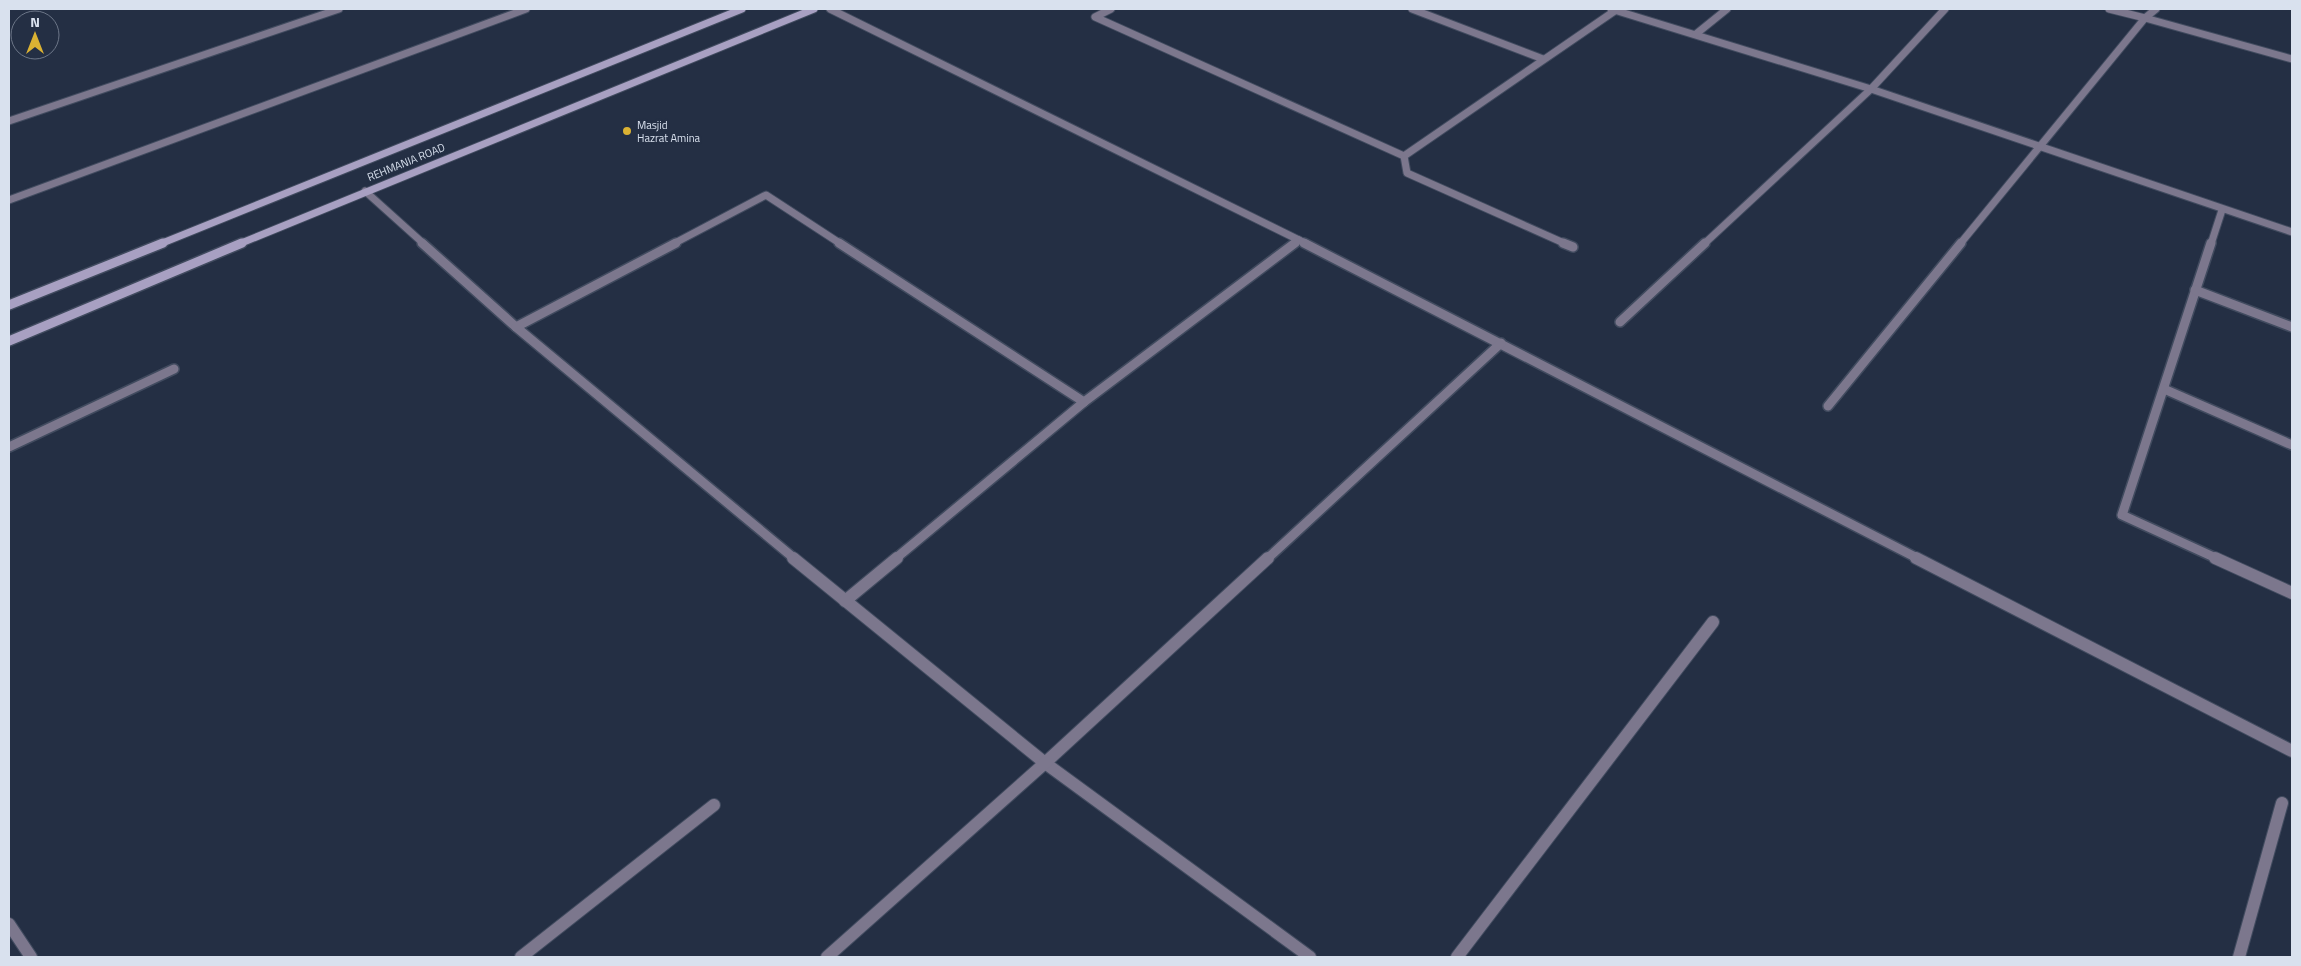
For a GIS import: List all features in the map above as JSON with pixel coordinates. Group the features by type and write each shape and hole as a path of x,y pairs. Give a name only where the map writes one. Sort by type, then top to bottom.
{"street":[{"path":"9,121 340,9"},
{"path":"9,200 526,9"},
{"name":"REHMANIA ROAD","path":"9,305 742,9"},
{"name":"REHMANIA ROAD","path":"9,341 365,191 814,9"},
{"path":"830,9 1299,240 1501,342 2292,751"},
{"path":"1111,9 1095,18 1404,156"},
{"path":"1412,9 1543,59"},
{"path":"1404,156 1613,9 1871,89 2041,146 2222,210 2292,232"},
{"path":"1696,34 1727,9"},
{"path":"1620,322 1871,89 1945,9"},
{"path":"2109,9 2292,59"},
{"path":"1828,406 2145,18 2156,9"},
{"path":"1404,156 1407,173 1573,247"},
{"path":"365,191 516,327 846,601 1045,763 1310,957"},
{"path":"516,327 766,195 1084,402"},
{"path":"2222,210 2122,515 2292,593"},
{"path":"846,601 1084,402 1299,240"},
{"path":"2195,290 2292,327"},
{"path":"827,957 1045,763 1501,342"},
{"path":"9,447 174,369"},
{"path":"2164,389 2292,445"},
{"path":"1457,957 1714,622"},
{"path":"2239,957 2282,803"},
{"path":"521,957 714,805"},
{"path":"9,924 30,957"}],"place":[{"name":"Masjid Hazrat Amina","path":"627,131"}]}
